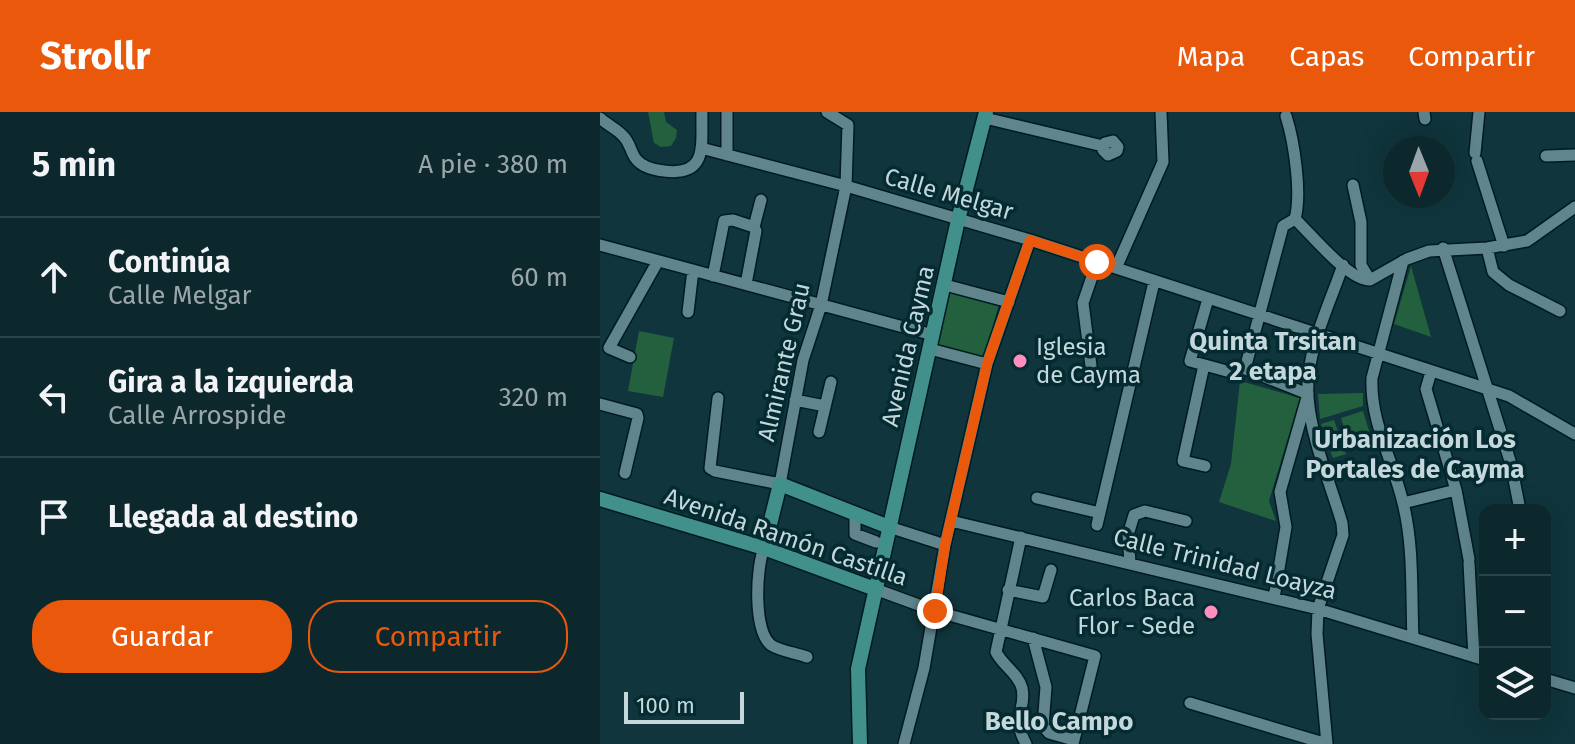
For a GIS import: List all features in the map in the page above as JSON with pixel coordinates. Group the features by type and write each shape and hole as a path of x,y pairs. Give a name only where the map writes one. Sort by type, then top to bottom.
{"main road":[{"name":"Avenida Cayma","path":"860,744 858,669 875,589 882,532 932,342 958,220 986,115"},
{"path":"780,484 854,516 882,532"},
{"name":"Almirante Grau","path":"764,548 780,484"},
{"name":"Avenida Ramón Castilla","path":"600,499 764,548 875,589"}],"street":[{"path":"600,118 627,140 636,159 659,171 681,173 691,170 698,163 702,112"},
{"path":"727,112 727,155"},
{"name":"Almirante Grau","path":"780,484 803,360 821,305 846,186 848,125 827,112"},
{"path":"1116,268 1163,162 1161,112"},
{"path":"1479,112 1476,157 1504,246"},
{"path":"986,115 1103,146"},
{"path":"1286,116 1296,177 1295,219"},
{"name":"Calle Melgar","path":"701,148 846,186 1030,240 1509,396 1575,434"},
{"path":"1546,156 1575,155"},
{"path":"1353,185 1361,222 1361,265 1370,280"},
{"path":"746,284 761,200"},
{"path":"1295,219 1360,279 1370,280 1417,254 1443,248 1487,248 1527,241 1575,207"},
{"path":"1245,369 1283,226 1295,219"},
{"path":"713,276 724,221 733,220 754,227"},
{"path":"904,744 924,668 945,545 987,364 1030,240"},
{"path":"600,245 821,305 987,364"},
{"path":"1443,248 1511,464 1519,504"},
{"path":"1487,248 1493,272 1509,285 1560,311"},
{"path":"630,357 609,348 658,261"},
{"path":"1403,261 1372,378 1372,405 1403,503 1410,548 1413,638"},
{"path":"1091,366 1083,303 1097,262"},
{"path":"1274,598 1286,527 1280,492 1306,418 1311,362 1343,265"},
{"path":"688,312 693,270"},
{"path":"1037,498 1099,519 1154,282"},
{"path":"945,285 1009,302"},
{"path":"1208,299 1190,361 1234,373 1245,369 1308,394"},
{"path":"1204,365 1183,461 1205,466"},
{"path":"1431,372 1426,389 1456,490 1469,561 1479,658"},
{"path":"819,432 831,382"},
{"path":"718,398 710,468 780,484"},
{"path":"795,400 825,406"},
{"path":"600,404 637,414 625,473"},
{"path":"1190,703 1327,744 1317,634 1318,609 1343,535 1342,523 1306,418"},
{"path":"1403,503 1456,490"},
{"path":"1130,563 1128,535 1134,515 1145,511 1186,521"},
{"name":"Calle Trinidad Loayza","path":"951,521 1318,609 1479,658"},
{"path":"882,532 945,545"},
{"path":"1021,537 996,652 1001,662 1013,671 1021,686 1023,697 1017,716 1019,731 1026,744"},
{"path":"764,548 757,593 765,637 772,646 807,657"},
{"path":"1008,590 1043,597 1051,570"},
{"name":"Avenida Ramón Castilla","path":"875,589 935,611 1095,656 1073,742"},
{"path":"1033,638 1046,687 1043,726 1049,733 1073,742"},
{"path":"1551,681 1575,688"}],"green space":[{"path":"648,112 664,112 666,122 677,130 671,146 661,147 654,143"},
{"path":"1411,266 1431,337 1394,324"},
{"path":"949,290 999,304 984,359 934,345"},
{"path":"639,331 674,338 663,397 628,391"},
{"path":"1240,381 1300,398 1269,501 1276,521 1219,502 1231,464"},
{"path":"1363,393 1363,406 1320,419 1318,394"},
{"path":"1363,411 1373,444 1351,450 1341,418"},
{"path":"1334,420 1346,454 1333,458 1321,424"}],"place":[{"name":"Iglesia de Cayma","path":"1020,361"},
{"name":"Carlos Baca Flor - Sede","path":"1211,612"}],"district":[{"name":"Quinta Trsitan 2 etapa","path":"1273,356"},
{"name":"Urbanización Los Portales de Cayma","path":"1415,454"},
{"name":"Bello Campo","path":"1059,721"}],"route":[{"path":"935,611 945,545 987,364 1030,240 1097,262"}]}
